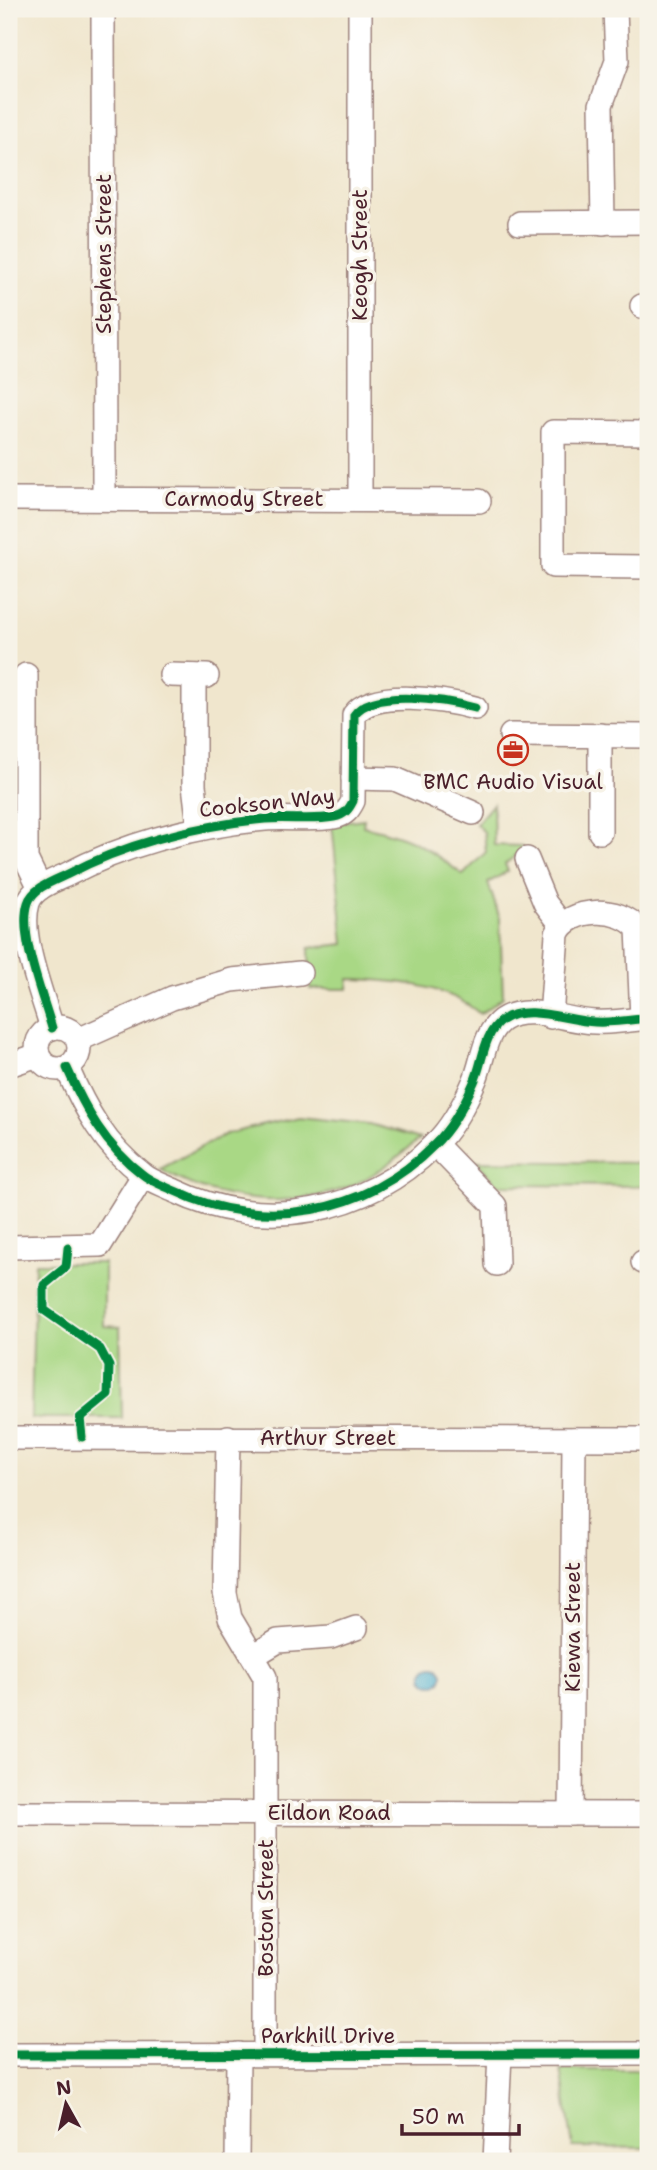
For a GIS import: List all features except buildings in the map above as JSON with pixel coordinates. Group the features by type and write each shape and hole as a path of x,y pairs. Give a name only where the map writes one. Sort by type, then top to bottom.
{"street":[{"name":"Stephens Street","path":"103,9 104,498"},
{"name":"Keogh Street","path":"360,9 360,500"},
{"path":"603,223 601,104 617,61 615,9"},
{"path":"520,223 648,222"},
{"path":"648,433 553,432 553,566 648,567"},
{"name":"Carmody Street","path":"9,499 479,501"},
{"path":"25,675 26,859 40,888 28,901 27,926 36,974 52,1028"},
{"path":"171,676 201,676 194,785 200,827"},
{"name":"Cookson Way","path":"40,888 86,864 139,843 200,827 268,819 337,817 349,810 353,801 354,715 360,705 376,700 448,701 476,710"},
{"path":"511,735 648,736"},
{"path":"600,736 600,832"},
{"path":"353,778 395,779 473,813"},
{"path":"527,859 545,903 561,924"},
{"path":"67,1068 87,1114 101,1134 143,1175 201,1203 239,1212 284,1214 335,1205 370,1192 402,1172 435,1144 474,1084 494,1028 513,1015 523,1013 551,1017 596,1022 645,1018 641,920 620,915 584,914 572,916 561,924 557,934 551,1017"},
{"path":"78,1040 172,998 232,980 300,975"},
{"path":"52,1028 68,1029 78,1040 78,1056 67,1068 50,1068 38,1055 39,1038 52,1028"},
{"path":"9,1065 38,1055"},
{"path":"435,1144 495,1206 499,1264"},
{"path":"9,1247 100,1245 143,1175"},
{"name":"Boston Street","path":"228,1437 225,1593 230,1618 265,1677 265,2054"},
{"name":"Arthur Street","path":"9,1438 648,1439"},
{"name":"Kiewa Street","path":"571,1814 574,1439"},
{"path":"253,1656 278,1641 331,1637 356,1628"},
{"name":"Eildon Road","path":"9,1813 648,1814"},
{"path":"237,2161 238,2054"},
{"path":"495,2161 500,2054"},
{"name":"Parkhill Drive","path":"9,2055 648,2054"}],"green space":[{"path":"493,804 494,845 522,846 523,850 505,864 508,871 488,883 500,919 503,997 480,1014 451,996 401,983 349,979 348,989 310,989 309,948 344,944 332,823 364,819 363,826 417,843 463,875 486,852 484,832 476,824"},
{"path":"298,1117 369,1124 420,1139 368,1178 348,1187 301,1199 252,1199 228,1195 204,1189 160,1169 226,1134"},
{"path":"476,1161 645,1163 645,1186 498,1185"},
{"path":"35,1263 104,1263 104,1326 120,1327 122,1418 31,1418"},
{"path":"561,2070 648,2070 648,2148 573,2147"}],"water":[{"path":"433,1665 440,1668 443,1675 440,1682 433,1685 426,1682 423,1675 426,1668"}],"cycle path":[{"path":"52,1028 33,966 26,932 28,903 39,889 90,863 163,837 213,826 265,819 317,819 341,815 353,801 354,715 363,707 376,701 410,698 475,708"},
{"path":"67,1068 97,1126 117,1151 146,1177 208,1204 243,1211 278,1213 312,1210 346,1201 378,1187 407,1169 440,1139 457,1115 474,1082 487,1041 502,1020 523,1013 595,1022 648,1018"},
{"path":"68,1248 66,1267 44,1285 44,1310 100,1349 109,1366 108,1395 80,1418 82,1437"},
{"path":"9,2055 648,2054"}],"place":[{"name":"BMC Audio Visual","path":"513,750"}]}
